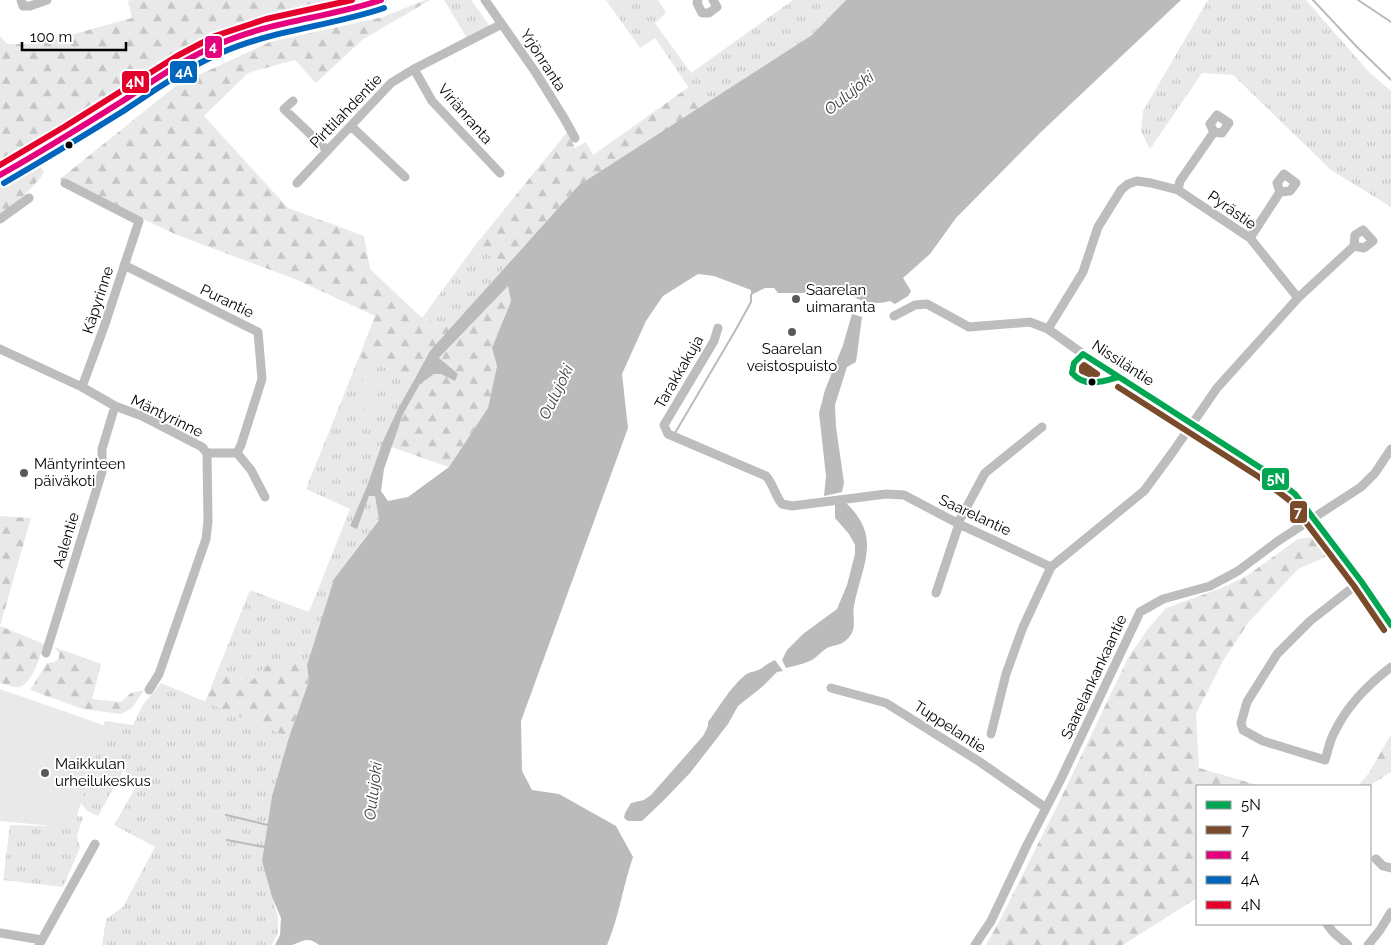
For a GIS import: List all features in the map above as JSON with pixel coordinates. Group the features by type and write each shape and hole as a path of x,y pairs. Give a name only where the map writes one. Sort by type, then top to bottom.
{"main road":[{"path":"0,175 189,59 231,39 273,26 339,12 381,0"}],"street":[{"path":"21,0 23,6 30,6 47,0"},
{"name":"Yrjönranta","path":"485,0 536,72 574,138"},
{"path":"698,0 697,3 702,13 709,13 718,7 713,0"},
{"name":"Pirttilahdentie","path":"297,183 391,83 414,69 502,24"},
{"name":"Viriänranta","path":"414,69 432,101 500,173"},
{"path":"293,101 284,109 327,150"},
{"path":"351,126 405,177"},
{"path":"1178,190 1180,181 1214,132"},
{"name":"Pyrästie","path":"1048,328 1083,272 1098,228 1121,190 1128,184 1137,181 1178,190 1250,238 1298,298"},
{"name":"Käpyrinne","path":"65,184 139,221 104,327 82,386"},
{"path":"1250,238 1280,192"},
{"path":"0,219 29,198"},
{"path":"991,734 1006,674 1023,627 1051,567 1144,491 1217,388 1298,298 1354,246"},
{"name":"Purantie","path":"124,265 258,332 262,379 237,453"},
{"name":"Nissiläntie","path":"894,316 915,306 927,304 969,327 1030,322 1048,328 1083,354 1280,482 1295,494 1361,581 1391,625"},
{"name":"Tarakkakuja","path":"665,428 664,425 714,341 718,328"},
{"name":"Mäntyrinne","path":"0,349 82,386 115,406 142,416 202,447 207,453 208,521 206,539 159,674 149,690"},
{"name":"Aalentie","path":"46,653 102,472 102,449 115,406"},
{"path":"936,593 959,524 985,473 1042,427"},
{"name":"Saarelantie","path":"665,428 668,434 688,444 766,476 771,482 776,497 782,504 792,506 886,494 904,495 959,524 1051,567"},
{"name":"Saarelankankaantie","path":"975,945 991,921 1140,612 1164,599 1222,581 1238,571 1313,517 1361,487 1375,473 1391,449"},
{"path":"207,453 237,453 251,470 265,496"},
{"path":"1361,581 1310,621 1277,654 1247,702 1241,723 1243,730 1263,741 1325,760 1335,731 1353,704 1391,667"},
{"name":"Tuppelantie","path":"831,688 886,703 980,762 1046,808"},
{"path":"0,933 40,942 95,844"},
{"path":"1376,859 1383,866 1391,868"},
{"path":"1368,945 1391,912"},
{"path":"1328,925 1348,945"}],"green space":[{"path":"333,0 274,16 190,47 0,160 0,36 7,44 38,44 132,18 128,1"},
{"path":"425,0 430,0 362,40 316,83 295,60 248,73 204,116 288,208 364,236 370,269 422,318 452,328 430,351 414,379 359,357 375,316 295,279 177,235 60,179 177,85 270,42 383,17"},
{"path":"444,0 471,0 490,26 467,38"},
{"path":"606,0 658,0 666,13 655,23 691,73 793,0 846,0 812,35 702,107 655,38 640,48"},
{"path":"1208,0 1306,0 1369,72 1391,91 1391,207 1331,170 1233,75 1202,73 1150,149 1141,131 1143,111"},
{"path":"689,87 702,107 579,185 504,268 477,243 568,131 575,148 586,142 593,155"},
{"path":"40,165 44,173 29,190 0,214 0,186"},
{"path":"477,243 504,268 452,328 422,318"},
{"path":"508,286 511,300 492,348 497,366 488,408 449,467 391,447 403,414 420,384 434,373 441,374 455,381 458,374 439,359"},
{"path":"359,357 414,379 383,441 350,526 357,528 369,496 375,496 379,519 334,579 307,665 273,660 251,681 217,672 250,590 309,612 350,509 306,489"},
{"path":"368,369 385,376 371,411 353,404"},
{"path":"0,516 31,518 0,626"},
{"path":"1315,537 1329,555 1298,569 1248,623 1223,661 1196,714 1199,768 1258,785 1196,785 1196,899 1123,945 986,945 1063,794 1128,658 1147,630 1166,608 1219,589 1245,577 1298,539"},
{"path":"0,626 44,644 32,675 24,685 19,687 0,683"},
{"path":"54,647 101,664 92,699 121,702 131,693 144,690 132,708 121,714 83,709 30,690 47,663 54,662 59,658 59,653"},
{"path":"273,660 307,665 309,681 289,737 205,702 217,672 251,681"},
{"path":"161,683 289,737 272,796 262,861 278,918 278,933 272,945 102,945 106,919 123,907 155,847 114,825 140,780 123,771 98,816 87,811 79,800 105,721 133,725 142,706"},
{"name":"Maikkulan urheilukeskus","path":"0,689 106,726 73,828 0,821"},
{"path":"1391,734 1391,772 1371,785 1359,785 1369,773"},
{"path":"74,815 83,817 77,836 80,848 63,887 3,880 10,825 45,826 47,819"}],"water":[{"name":"Oulujoki","path":"846,0 1181,0 1041,132 956,218 930,254 903,278 911,291 908,296 895,304 890,301 869,302 858,299 849,293 778,293 774,288 765,288 751,295 751,290 714,276 698,274 663,296 646,321 622,374 628,428 521,721 522,771 532,790 559,794 616,826 633,857 615,924 607,945 319,945 309,940 292,945 275,945 280,935 281,918 272,897 262,861 272,796 289,737 309,681 307,665 334,579 379,520 375,496 369,496 357,529 350,526 383,441 398,409 430,351 579,185 812,35","holes":["508,286 511,301 492,348 497,366 488,408 449,467 408,497 388,501 381,491 384,469 403,414 420,384 434,374 441,374 455,381 458,374 439,358"]},
{"path":"852,314 862,317 856,362 847,367 835,405 836,427 844,483 842,492 824,496 826,476 819,413 825,390 843,345"},
{"path":"845,502 857,515 864,527 867,539 865,564 854,606 852,633 844,642 827,648 812,660 786,668 782,660 787,650 803,634 837,609 847,585 855,554 855,545 849,534 835,518 835,504"},
{"path":"775,660 783,671 777,672 738,706 728,724 690,773 642,821 628,821 624,818 631,803 644,800 651,795 703,736 708,722 739,681 746,674 760,669"}],"waterway":[{"path":"1313,0 1391,80"},
{"path":"1358,0 1391,22"},
{"path":"675,433 751,302 751,295"},
{"path":"226,815 268,825"},
{"path":"227,840 264,847"}],"transit line":[{"name":"4N","path":"0,165 177,56 215,36 266,19 352,0"},
{"name":"4","path":"0,175 76,130 193,56 219,44 259,30 381,0"},
{"name":"4A","path":"4,183 197,64 223,52 262,38 384,8"},
{"name":"5N","path":"1083,354 1119,377 1094,382 1082,381 1077,378 1072,373 1074,363 1083,354"},
{"name":"7","path":"1084,365 1097,374 1089,374 1082,371 1084,365"},
{"name":"5N","path":"1119,377 1264,470 1295,494 1361,581 1391,625"},
{"name":"7","path":"1118,387 1259,477 1289,500 1354,586 1384,630"}],"place":[{"name":"Saarelan uimaranta","path":"796,299"},
{"name":"Saarelan veistospuisto","path":"792,332"},
{"name":"Mäntyrinteen päiväkoti","path":"24,473"},
{"name":"Maikkulan urheilukeskus","path":"45,773"}]}
